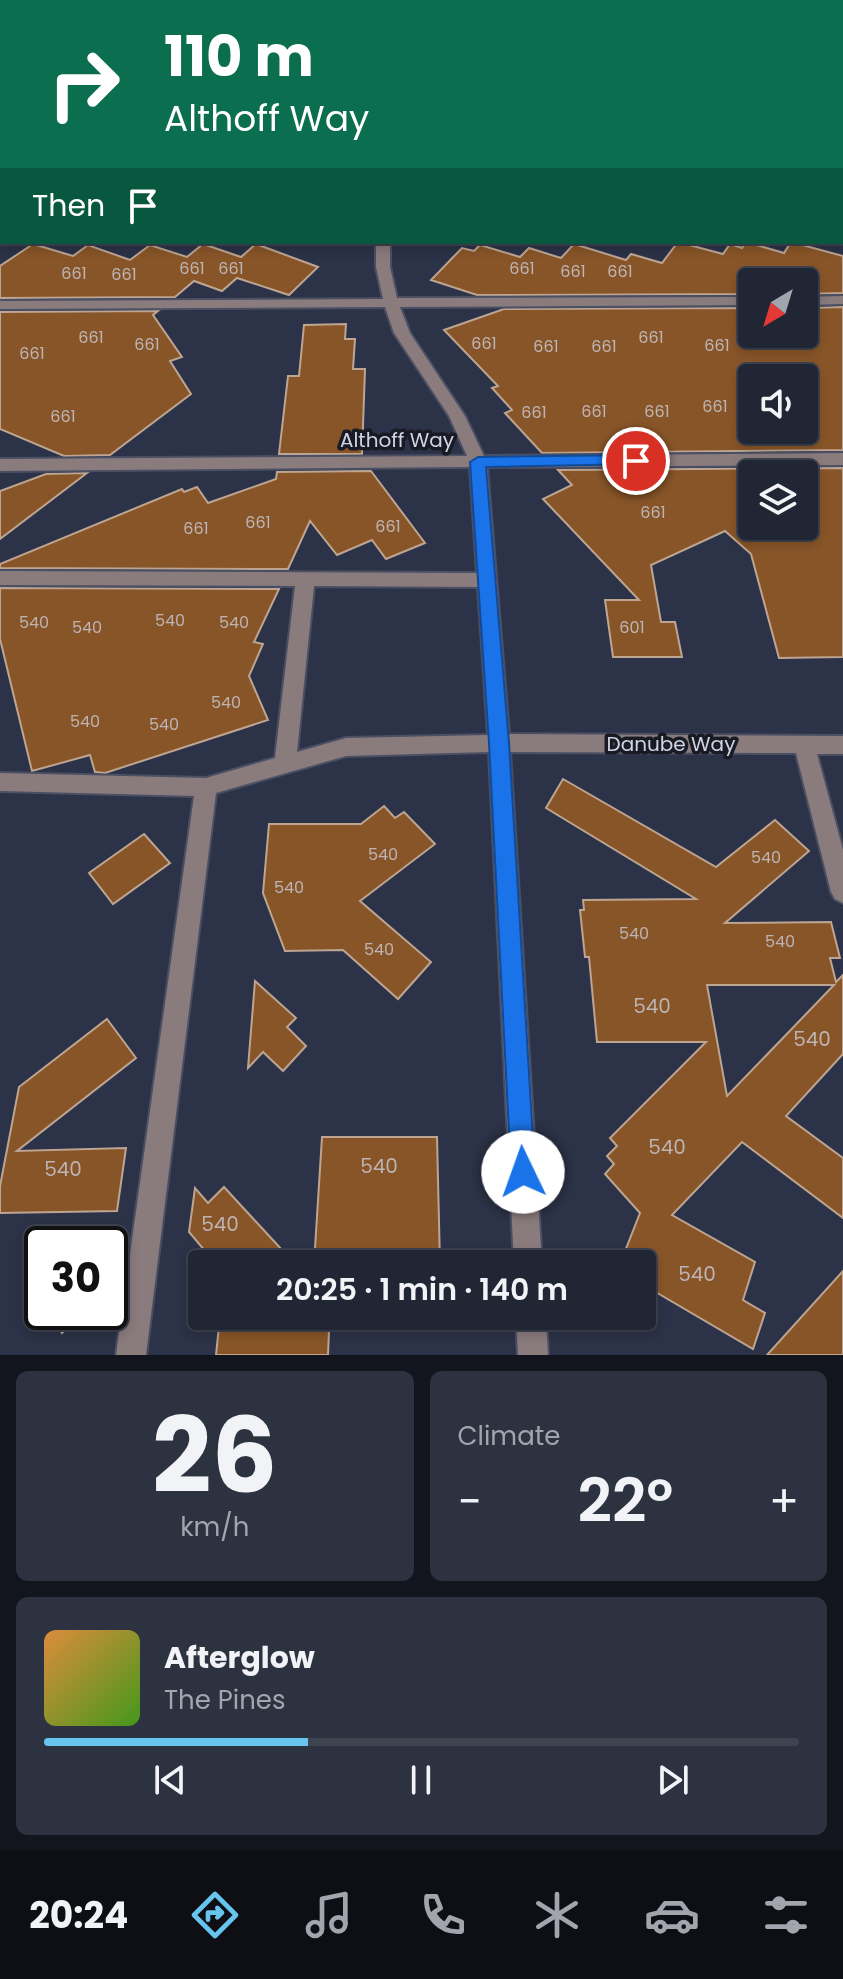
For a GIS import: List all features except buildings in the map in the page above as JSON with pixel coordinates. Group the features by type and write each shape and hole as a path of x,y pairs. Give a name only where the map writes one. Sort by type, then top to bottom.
{"street":[{"path":"383,244 383,267 402,333 457,416 478,462 499,743 527,1250"},
{"path":"818,301 843,300"},
{"path":"0,305 738,301"},
{"name":"Althoff Way","path":"0,465 843,459"},
{"path":"0,578 486,580"},
{"path":"285,764 305,579"},
{"name":"Danube Way","path":"0,782 206,787 346,747 499,743 843,745"},
{"path":"804,745 843,892"},
{"path":"131,1355 206,787"},
{"path":"532,1330 533,1355"}],"route":[{"path":"523,1172 499,743 478,462 636,461"}]}
